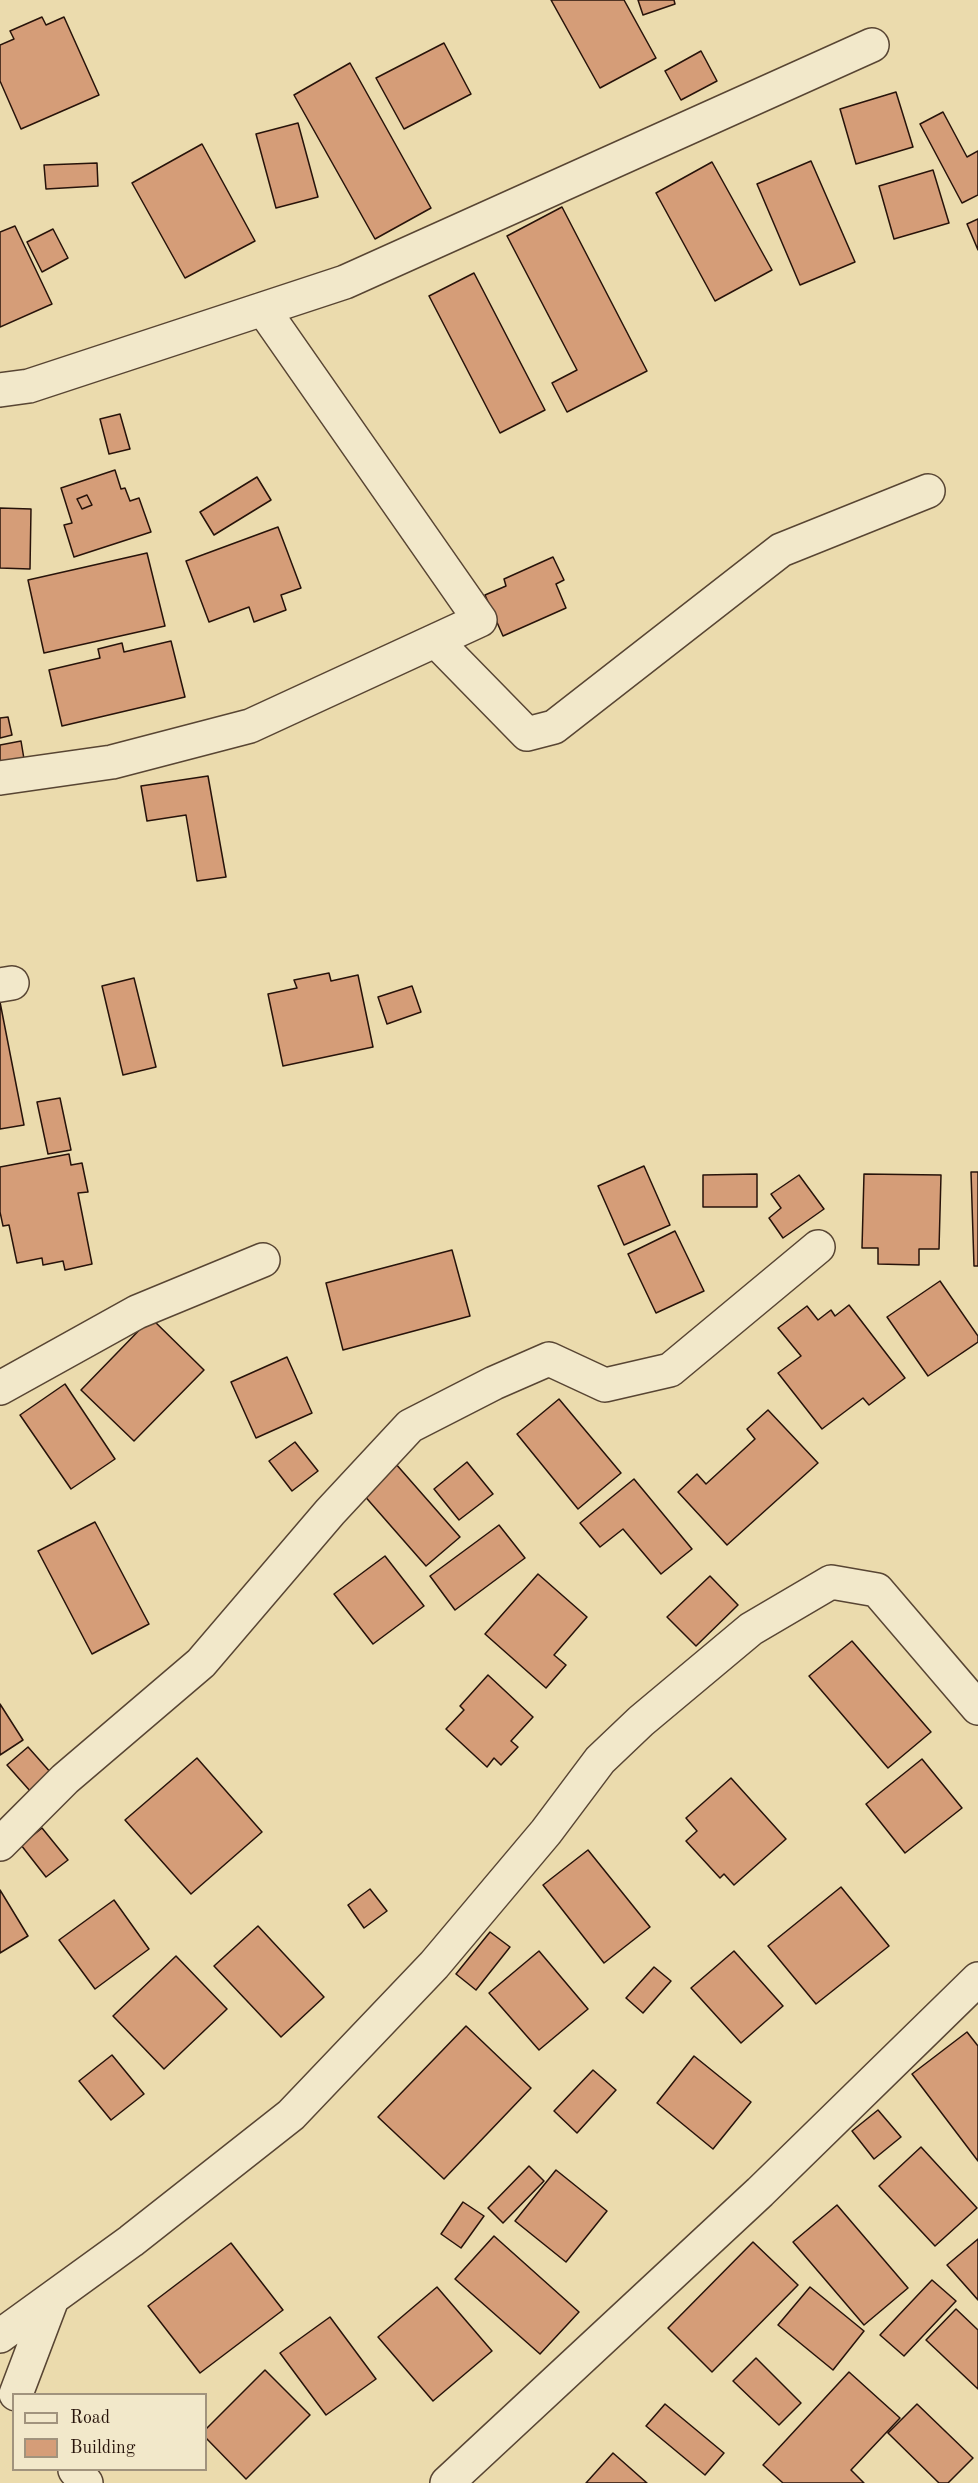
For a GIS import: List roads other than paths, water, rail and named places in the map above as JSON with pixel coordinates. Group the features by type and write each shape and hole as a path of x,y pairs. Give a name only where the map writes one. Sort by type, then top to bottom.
{"street":[{"path":"0,390 28,386 345,282 872,45"},
{"path":"0,778 112,762 250,726 480,620 263,309"},
{"path":"436,641 527,734 554,727 781,550 928,491"},
{"path":"0,1844 65,1779 201,1663 330,1512 410,1426 494,1383 549,1359 605,1385 670,1370 818,1247"},
{"path":"0,1388 137,1312 263,1260"},
{"path":"0,2336 131,2241 291,2115 434,1965 546,1832 600,1760 641,1720 751,1629 831,1582 877,1590 978,1708"},
{"path":"447,2483 760,2192 978,1979"},
{"path":"16,2393 52,2299"},
{"path":"0,2375 15,2393"},
{"path":"77,2471 86,2483"}]}
